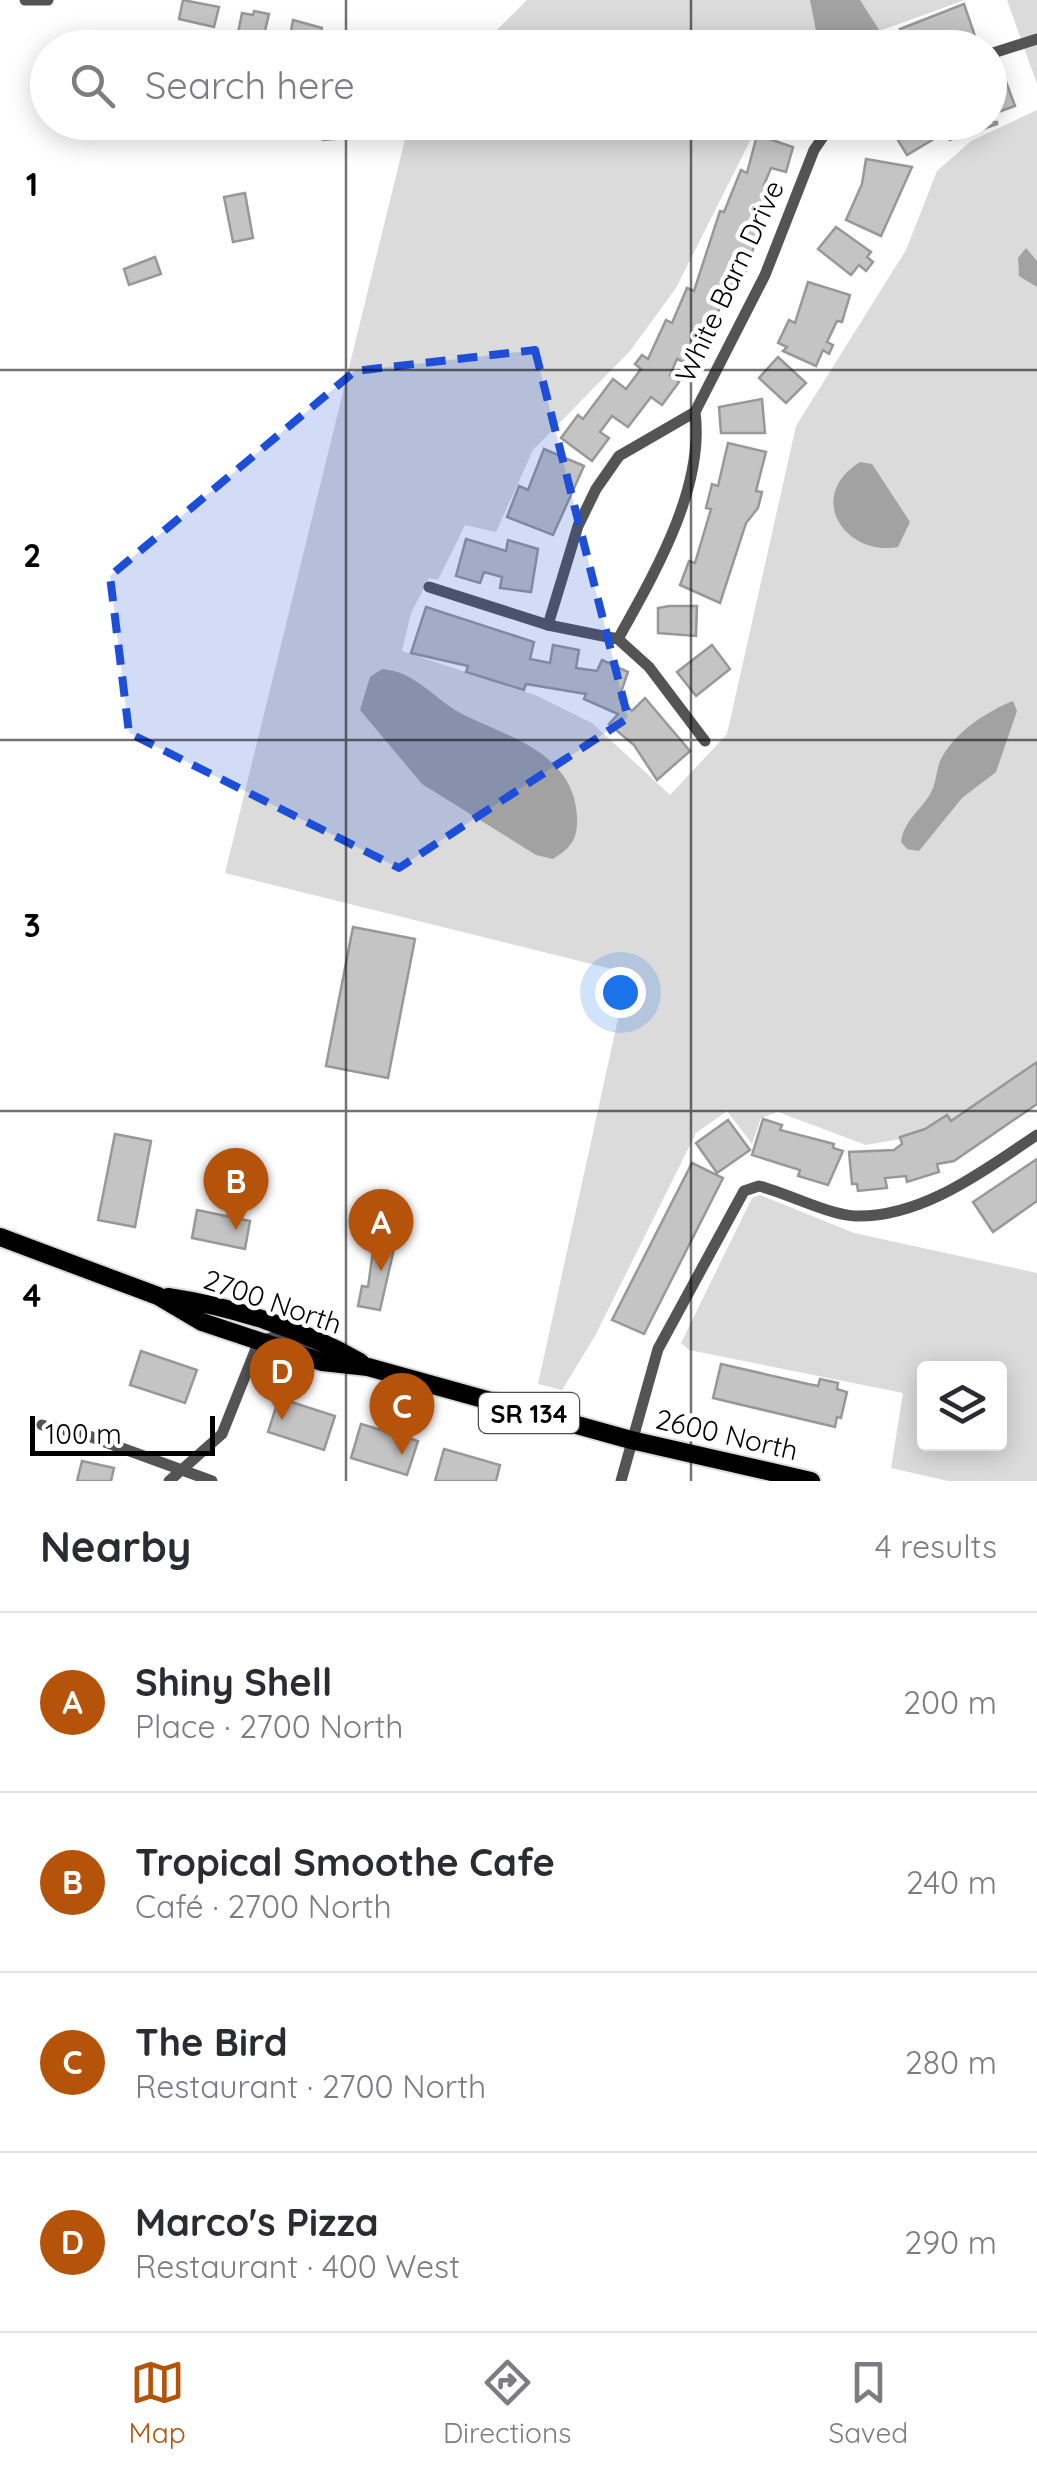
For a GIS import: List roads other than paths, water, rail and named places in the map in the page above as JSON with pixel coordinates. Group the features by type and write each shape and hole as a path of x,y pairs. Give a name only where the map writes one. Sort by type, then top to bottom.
{"main road":[{"name":"2700 North","path":"0,1237 158,1296 202,1322 322,1362 368,1366 631,1440"},
{"name":"2700 North","path":"158,1296 211,1304 326,1343 368,1366"},
{"name":"2600 North","path":"631,1440 811,1481"}],"street":[{"path":"25,0 48,0"},
{"path":"1007,49 1037,39"},
{"name":"White Barn Drive","path":"548,624 578,526 596,489 619,456 695,412 765,274 821,140"},
{"name":"White Barn Drive","path":"618,639 669,546 699,439 695,412"},
{"path":"429,587 548,624 618,639 649,667 705,740"},
{"path":"621,1481 658,1349 744,1191 759,1186 854,1216 906,1208 961,1186 1037,1135"},
{"path":"169,1481 222,1434 259,1341"},
{"path":"42,1425 86,1435 212,1481"}],"place":[{"name":"Tropical Smoothe Cafe","path":"236,1230"},
{"name":"Shiny Shell","path":"381,1271"},
{"name":"Marco's Pizza","path":"282,1420"},
{"name":"The Bird","path":"402,1455"}]}
